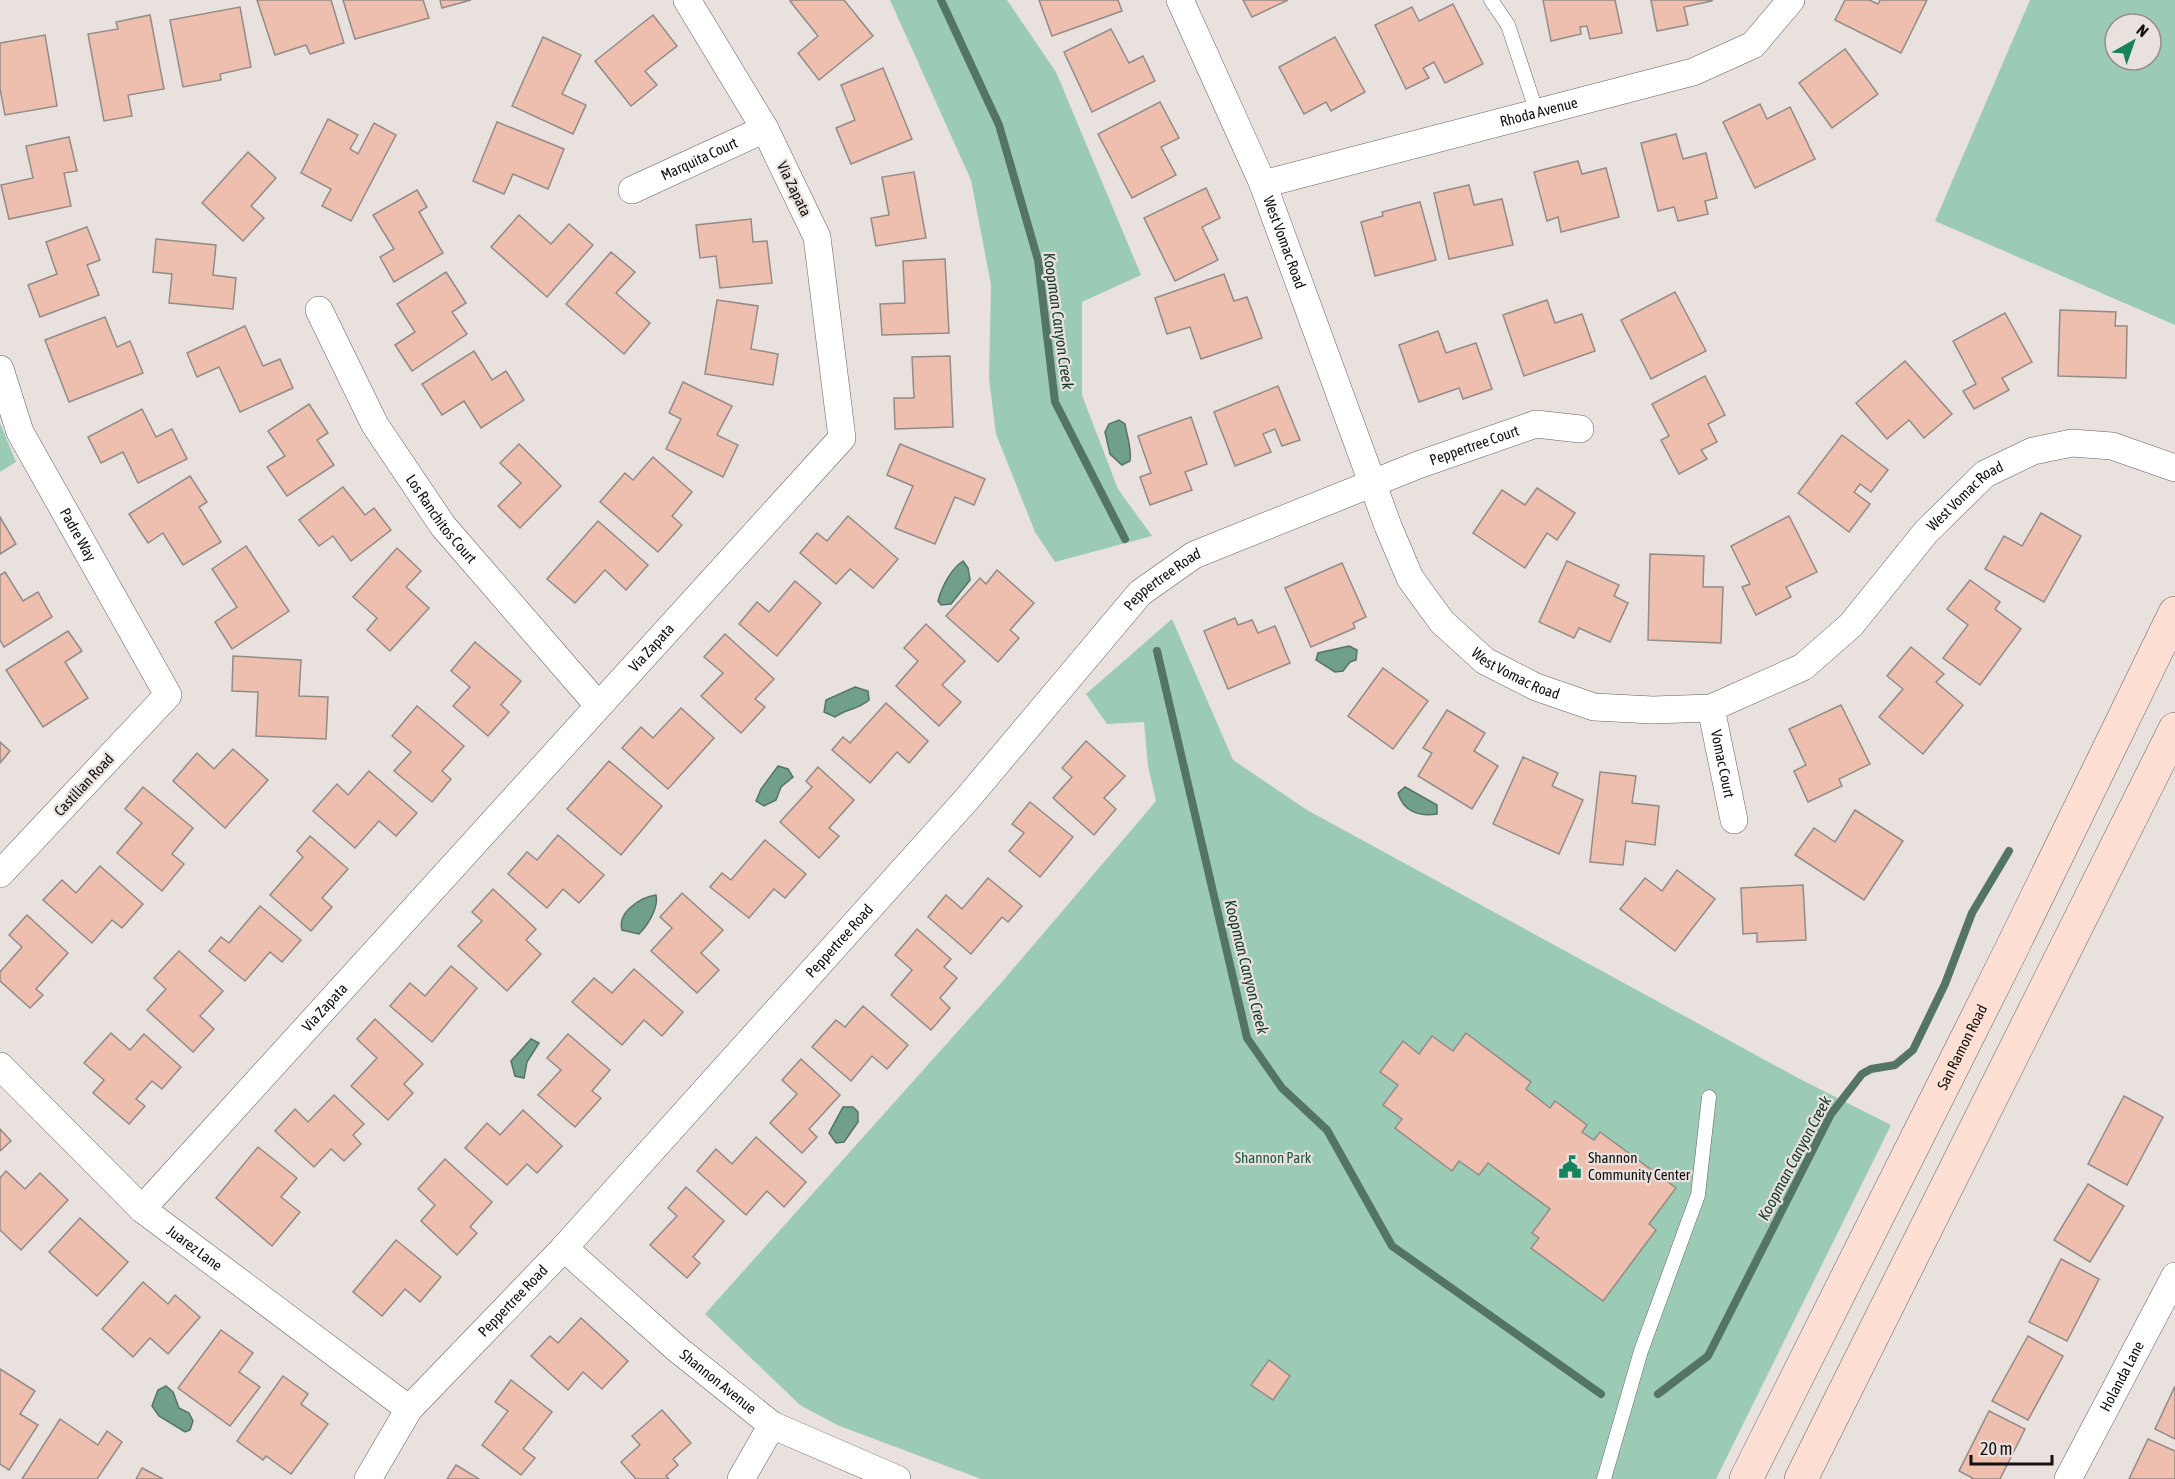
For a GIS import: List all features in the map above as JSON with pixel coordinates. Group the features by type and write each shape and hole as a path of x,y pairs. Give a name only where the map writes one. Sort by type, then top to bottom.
{"main road":[{"name":"San Ramon Road","path":"1746,1479 2011,950 2175,614"},
{"path":"1801,1479 2175,729"}],"street":[{"name":"Via Zapata","path":"142,1209 842,438 817,237 765,129 687,0"},
{"name":"West Vomac Road","path":"1180,0 1263,184 1372,483 1410,578 1442,622 1485,661 1536,687 1594,707 1653,710 1711,708 1803,667 1851,625 1926,532 1985,474 2033,451 2072,443 2112,446 2175,468"},
{"name":"Rhoda Avenue","path":"1263,184 1693,72 1753,45 1791,0"},
{"name":"Marquita Court","path":"632,190 765,129"},
{"name":"Los Ranchitos Court","path":"319,310 375,426 442,526 598,705"},
{"name":"Padre Way","path":"0,369 20,432 168,695"},
{"name":"Peppertree Court","path":"1372,483 1536,424 1580,429"},
{"name":"Peppertree Road","path":"368,1479 408,1409 564,1248 967,799 1140,593 1194,555 1372,483"},
{"name":"Castilian Road","path":"0,874 168,695"},
{"name":"Vomac Court","path":"1711,708 1734,820"},
{"name":"Juarez Lane","path":"0,1066 142,1209 408,1409"},
{"name":"Shannon Avenue","path":"564,1248 676,1348 772,1425 897,1479"},
{"name":"Holanda Lane","path":"2068,1479 2175,1276"},
{"path":"741,1479 772,1425"}],"lane":[{"path":"1491,0 1508,25 1538,113"},
{"path":"1604,1479 1641,1352 1698,1195 1708,1097"}],"green space":[{"path":"890,0 1007,0 1056,72 1141,275 1082,302 1082,395 1118,489 1152,536 1055,562 1035,532 996,434 989,378 991,285 971,180"},
{"path":"2030,0 2175,0 2175,325 1935,221"},
{"path":"0,423 16,462 0,472"},
{"name":"Shannon Park","path":"1172,619 1233,760 1307,810 1798,1078 1891,1125 1716,1479 981,1479 837,1425 800,1405 705,1314 1001,983 1156,801 1148,766 1144,722 1107,724 1086,694"}],"shaded area":[{"path":"1119,420 1125,424 1130,452 1130,461 1122,465 1110,454 1105,432 1109,424"},
{"path":"963,561 968,568 970,580 951,604 941,605 938,601 945,584 951,573"},
{"path":"1349,646 1357,650 1356,660 1350,662 1343,671 1335,672 1316,660 1318,653"},
{"path":"855,687 868,691 869,700 835,717 824,712 826,700"},
{"path":"778,766 788,769 793,777 781,787 776,800 764,806 756,801 761,789"},
{"path":"1405,787 1437,805 1437,814 1424,815 1408,808 1398,793"},
{"path":"656,895 656,905 652,916 639,934 622,930 623,917 632,906"},
{"path":"531,1039 539,1043 527,1062 524,1078 515,1076 511,1061"},
{"path":"843,1107 853,1107 858,1112 858,1122 844,1142 836,1143 829,1133"},
{"path":"166,1386 173,1392 179,1408 189,1413 193,1421 190,1430 185,1432 159,1416 152,1406 158,1390"}],"building":[{"path":"257,0 331,0 344,43 310,54 306,45 275,55"},
{"path":"343,0 423,0 429,18 355,39"},
{"path":"440,0 471,0 442,8"},
{"path":"844,0 873,36 819,80 798,53 818,36 790,1"},
{"path":"1039,0 1118,0 1122,11 1052,36"},
{"path":"1243,0 1288,0 1252,17"},
{"path":"1543,0 1615,0 1622,33 1590,39 1587,26 1580,27 1581,34 1551,41"},
{"path":"1651,0 1712,1 1684,7 1688,25 1657,31"},
{"path":"1845,0 1869,0 1878,4 1880,0 1927,0 1901,53 1835,20"},
{"path":"1453,4 1483,64 1445,83 1434,62 1423,68 1429,78 1406,89 1375,25 1412,7 1419,21"},
{"path":"240,7 251,67 220,74 221,80 183,87 170,20"},
{"path":"150,15 164,89 128,95 132,116 104,121 88,34 118,29 116,22"},
{"path":"653,15 677,46 645,71 657,85 631,106 595,61"},
{"path":"1111,29 1129,63 1143,56 1155,81 1092,112 1064,52"},
{"path":"45,35 57,106 5,115 0,89 0,43"},
{"path":"543,37 581,55 562,94 586,105 573,134 512,106"},
{"path":"1335,37 1365,92 1331,111 1326,102 1304,114 1279,67"},
{"path":"1845,49 1878,94 1832,128 1799,83"},
{"path":"883,68 912,139 851,164 836,128 855,120 841,85"},
{"path":"1160,102 1179,138 1161,147 1176,175 1132,198 1098,134"},
{"path":"1760,104 1767,119 1790,107 1815,159 1755,188 1723,122"},
{"path":"328,119 358,135 350,149 358,154 374,123 396,135 351,221 322,206 331,189 301,173"},
{"path":"497,122 564,149 548,189 513,174 504,194 473,181"},
{"path":"1676,134 1683,159 1706,153 1717,198 1705,201 1708,214 1678,221 1674,207 1658,211 1641,143"},
{"path":"69,137 77,171 64,173 71,206 9,219 1,185 33,178 26,146"},
{"path":"248,152 276,178 251,206 264,218 243,241 202,203"},
{"path":"1578,161 1582,174 1606,168 1619,217 1561,232 1558,217 1547,221 1534,172"},
{"path":"914,172 926,238 876,246 871,218 889,215 882,177"},
{"path":"1469,185 1474,205 1502,199 1513,245 1449,259 1434,193"},
{"path":"1206,188 1220,218 1202,227 1218,260 1175,281 1144,218"},
{"path":"417,190 427,207 419,212 443,253 394,282 380,257 394,249 373,215"},
{"path":"1420,202 1436,260 1375,276 1361,222 1383,216 1382,212"},
{"path":"519,215 551,244 569,224 593,245 547,297 491,247"},
{"path":"751,219 753,242 767,241 772,283 720,288 716,256 700,258 696,225"},
{"path":"87,227 100,260 87,265 99,295 40,317 28,285 57,274 46,242"},
{"path":"156,239 216,245 213,275 236,278 233,309 169,303 172,274 153,272"},
{"path":"611,252 635,272 616,293 650,323 624,354 566,304"},
{"path":"945,259 949,333 882,335 880,304 905,303 903,261"},
{"path":"446,272 466,303 452,312 467,334 412,371 395,345 415,332 397,304"},
{"path":"1224,274 1234,301 1247,297 1262,338 1201,359 1190,327 1167,334 1155,298"},
{"path":"1675,292 1706,351 1651,379 1621,320"},
{"path":"717,300 758,306 751,349 778,354 773,385 705,374"},
{"path":"1547,300 1555,323 1582,314 1595,351 1524,376 1503,315"},
{"path":"2060,310 2116,312 2115,326 2127,326 2126,378 2058,376"},
{"path":"2005,313 2032,362 2002,378 2009,390 1974,409 1963,391 1976,384 1953,341"},
{"path":"105,317 117,347 130,341 143,373 69,402 45,340"},
{"path":"245,326 263,366 280,359 293,388 240,412 219,367 197,377 187,353"},
{"path":"1438,331 1446,353 1476,343 1492,389 1463,399 1459,388 1419,402 1399,345"},
{"path":"474,351 492,380 506,371 524,400 481,428 464,401 442,415 422,384"},
{"path":"950,356 953,427 895,429 894,398 914,398 912,357"},
{"path":"1905,361 1952,414 1924,438 1909,420 1887,439 1856,403"},
{"path":"1705,376 1725,415 1708,424 1717,442 1701,450 1707,459 1679,474 1661,440 1669,436 1652,404"},
{"path":"683,382 732,406 717,435 738,445 723,477 666,449 681,419 669,413"},
{"path":"1278,386 1300,440 1282,446 1275,429 1263,434 1271,452 1235,466 1214,412"},
{"path":"309,404 328,433 317,440 334,465 287,496 267,467 285,456 268,431"},
{"path":"142,409 156,437 172,429 187,459 138,483 123,452 101,463 88,437"},
{"path":"1191,417 1207,464 1185,472 1192,490 1150,505 1140,477 1151,473 1138,436"},
{"path":"1842,435 1888,470 1871,492 1860,484 1854,492 1870,504 1849,532 1798,493"},
{"path":"519,444 561,486 520,528 498,506 521,483 500,463"},
{"path":"900,444 985,479 974,505 955,497 935,544 895,528 913,486 887,475"},
{"path":"653,457 692,492 672,516 682,525 658,552 600,502 625,473 633,480"},
{"path":"190,476 207,502 199,507 221,542 183,565 163,533 148,543 129,514"},
{"path":"343,487 365,515 374,508 391,530 351,561 333,536 319,546 299,520"},
{"path":"1537,488 1575,513 1557,540 1547,533 1525,568 1473,533 1502,490 1525,505"},
{"path":"2041,513 2081,536 2044,602 1985,569 2004,536 2022,546"},
{"path":"848,516 898,559 873,588 850,569 836,584 800,553 817,533 827,541"},
{"path":"1789,516 1817,572 1786,587 1791,597 1756,615 1742,587 1750,584 1731,546"},
{"path":"0,517 16,544 0,554"},
{"path":"598,521 648,565 626,590 605,570 575,603 547,579"},
{"path":"246,546 289,611 232,649 215,622 237,607 212,569"},
{"path":"397,548 421,571 406,587 429,608 390,651 367,630 377,618 353,597"},
{"path":"1650,554 1704,556 1703,587 1723,587 1721,643 1648,640"},
{"path":"1567,561 1619,585 1614,596 1628,603 1610,642 1579,628 1574,638 1539,622"},
{"path":"1342,563 1366,617 1353,623 1355,628 1311,647 1285,588"},
{"path":"997,570 1034,603 1010,630 1019,638 998,662 946,616 980,578 986,584"},
{"path":"5,572 23,601 38,592 52,617 4,647 0,640 0,575"},
{"path":"1970,580 2000,602 1995,609 2021,629 1980,685 1943,658 1968,625 1947,609"},
{"path":"795,581 821,603 777,656 739,624 757,602 769,612"},
{"path":"1235,618 1238,625 1252,620 1258,633 1275,626 1290,663 1228,689 1204,631"},
{"path":"926,624 965,661 942,685 961,702 939,726 896,686 918,661 904,648"},
{"path":"68,631 82,651 65,662 88,698 43,727 6,670"},
{"path":"725,634 774,679 755,699 765,707 741,733 701,696 723,673 704,657"},
{"path":"475,642 521,681 501,705 509,712 488,736 453,706 470,687 451,671"},
{"path":"1911,647 1944,674 1936,682 1963,705 1923,754 1879,717 1903,689 1887,676"},
{"path":"233,656 301,660 299,696 328,697 326,739 256,736 258,692 232,691"},
{"path":"1383,668 1428,701 1393,749 1348,716"},
{"path":"886,703 928,741 909,763 897,752 870,783 832,750 843,737 850,743"},
{"path":"1841,705 1870,764 1839,779 1842,786 1808,802 1794,771 1806,765 1789,729"},
{"path":"417,706 464,746 442,771 451,779 432,802 394,771 411,752 392,736"},
{"path":"681,708 714,738 668,789 622,748 641,727 653,738"},
{"path":"1447,710 1485,733 1474,751 1498,766 1472,809 1418,776 1432,753 1423,748"},
{"path":"1086,741 1125,776 1104,798 1116,809 1094,835 1053,798 1072,777 1062,768"},
{"path":"0,742 10,751 0,763"},
{"path":"233,749 268,780 225,828 173,781 197,753 214,769"},
{"path":"1523,757 1558,773 1552,786 1583,800 1559,854 1493,824"},
{"path":"609,761 662,806 621,855 567,809"},
{"path":"818,767 854,800 829,828 839,836 819,858 780,822 812,787 806,781"},
{"path":"369,771 417,813 396,836 379,821 355,848 313,811 337,784 348,795"},
{"path":"1600,772 1636,776 1632,803 1659,806 1655,845 1626,841 1623,865 1590,862"},
{"path":"143,787 193,828 172,854 184,864 162,891 117,853 142,823 125,809"},
{"path":"1030,802 1073,837 1040,877 1009,851 1024,833 1012,824"},
{"path":"1855,810 1903,841 1864,900 1795,855 1814,828 1835,842"},
{"path":"558,835 604,875 579,903 563,889 547,908 508,874 527,852 537,860"},
{"path":"310,836 348,869 322,898 332,907 311,931 270,895 303,857 297,851"},
{"path":"765,840 806,874 785,898 774,889 749,918 710,887 722,873 731,880"},
{"path":"100,866 143,904 122,928 112,920 92,943 43,900 62,880 76,893"},
{"path":"1677,870 1715,899 1675,951 1620,909 1645,878 1662,891"},
{"path":"988,878 1022,906 1008,922 1002,917 971,954 928,917 946,895 962,909"},
{"path":"1803,885 1806,940 1757,942 1757,933 1743,934 1741,888"},
{"path":"493,889 536,929 526,940 541,954 507,991 458,946 482,921 472,912"},
{"path":"682,893 723,930 701,953 719,970 697,993 651,951 672,928 660,917"},
{"path":"260,906 301,940 282,962 270,952 245,981 209,951 221,937 229,943"},
{"path":"27,915 68,953 36,989 43,995 30,1008 0,981 0,972 22,947 9,935"},
{"path":"917,929 951,959 944,967 957,978 940,998 950,1008 931,1030 891,995 912,970 895,955"},
{"path":"179,951 223,991 200,1016 214,1029 193,1052 147,1010 166,989 154,978"},
{"path":"451,966 477,988 432,1042 390,1006 410,983 425,996"},
{"path":"634,969 683,1012 662,1036 644,1020 622,1045 572,1002 594,978 612,993"},
{"path":"863,1006 908,1045 887,1069 872,1056 851,1081 812,1047 836,1020 845,1027"},
{"path":"375,1019 423,1064 404,1084 413,1093 388,1120 351,1086 377,1058 357,1039"},
{"path":"111,1033 130,1050 144,1034 181,1067 162,1089 152,1081 136,1099 145,1106 129,1124 93,1093 104,1080 84,1063"},
{"name":"Shannon Community Center","path":"1466,1033 1531,1082 1526,1089 1550,1108 1555,1101 1587,1125 1582,1132 1594,1140 1600,1132 1676,1188 1649,1224 1656,1230 1603,1301 1531,1248 1539,1238 1532,1233 1550,1209 1488,1163 1479,1175 1459,1161 1452,1171 1395,1128 1402,1119 1383,1105 1398,1085 1380,1072 1403,1041 1419,1054 1432,1036 1453,1051"},
{"path":"568,1034 610,1070 592,1091 601,1098 575,1127 538,1095 561,1070 547,1058"},
{"path":"801,1059 840,1095 809,1129 817,1137 802,1153 770,1123 797,1094 782,1080"},
{"path":"334,1095 364,1124 353,1135 361,1144 344,1161 331,1149 314,1167 275,1131 295,1109 308,1122"},
{"path":"2124,1096 2163,1117 2127,1185 2088,1164"},
{"path":"523,1110 562,1146 537,1173 527,1164 507,1185 465,1148 487,1123 500,1135"},
{"path":"0,1129 11,1141 0,1151"},
{"path":"756,1137 806,1182 784,1207 767,1191 746,1215 697,1171 716,1149 732,1164"},
{"path":"258,1147 297,1178 281,1197 300,1212 272,1246 216,1198"},
{"path":"445,1159 492,1202 470,1227 477,1233 457,1255 421,1221 435,1205 418,1189"},
{"path":"6,1171 25,1189 40,1173 68,1200 21,1250 0,1230 0,1178"},
{"path":"2088,1184 2124,1206 2090,1262 2054,1240"},
{"path":"686,1187 724,1221 693,1257 700,1263 687,1278 650,1245 677,1216 668,1208"},
{"path":"80,1218 128,1262 97,1296 49,1252"},
{"path":"396,1240 441,1277 420,1302 405,1289 382,1316 353,1292"},
{"path":"2061,1259 2099,1279 2067,1341 2029,1322"},
{"path":"143,1282 168,1304 175,1295 200,1317 168,1354 150,1338 133,1357 102,1329"},
{"path":"581,1318 628,1361 602,1389 583,1372 568,1390 531,1356 550,1336 558,1343"},
{"path":"221,1330 253,1353 239,1372 260,1387 230,1426 178,1388"},
{"path":"2028,1336 2063,1356 2028,1420 1992,1401"},
{"path":"1269,1360 1290,1376 1273,1400 1251,1385"},
{"path":"0,1369 35,1391 20,1414 38,1425 9,1470 0,1464"},
{"path":"283,1376 308,1394 301,1404 328,1424 291,1474 266,1456 263,1460 237,1441"},
{"path":"511,1380 552,1412 523,1449 535,1458 521,1475 482,1445 508,1411 495,1402"},
{"path":"2175,1386 2175,1439 2155,1429"},
{"path":"662,1410 691,1443 673,1459 678,1465 666,1476 669,1479 636,1479 621,1462 640,1445 632,1436"},
{"path":"1989,1411 2025,1429 2000,1479 1974,1479 1959,1471"},
{"path":"60,1419 98,1445 107,1431 122,1442 97,1479 22,1479"},
{"path":"2148,1439 2175,1451 2175,1479 2129,1479"},
{"path":"456,1465 479,1479 447,1479"},
{"path":"142,1468 163,1479 136,1479"}],"waterway":[{"name":"Koopman Canyon Creek","path":"941,0 999,125 1038,260 1055,402 1125,539"},
{"name":"Koopman Canyon Creek","path":"1157,651 1247,1038 1282,1088 1327,1130 1392,1246 1601,1394"},
{"name":"Koopman Canyon Creek","path":"1658,1394 1708,1356 1831,1114 1862,1074 1871,1069 1895,1065 1913,1050 1945,984 1972,913 2009,851"}],"place":[{"name":"Shannon Community Center","path":"1570,1167"}]}
